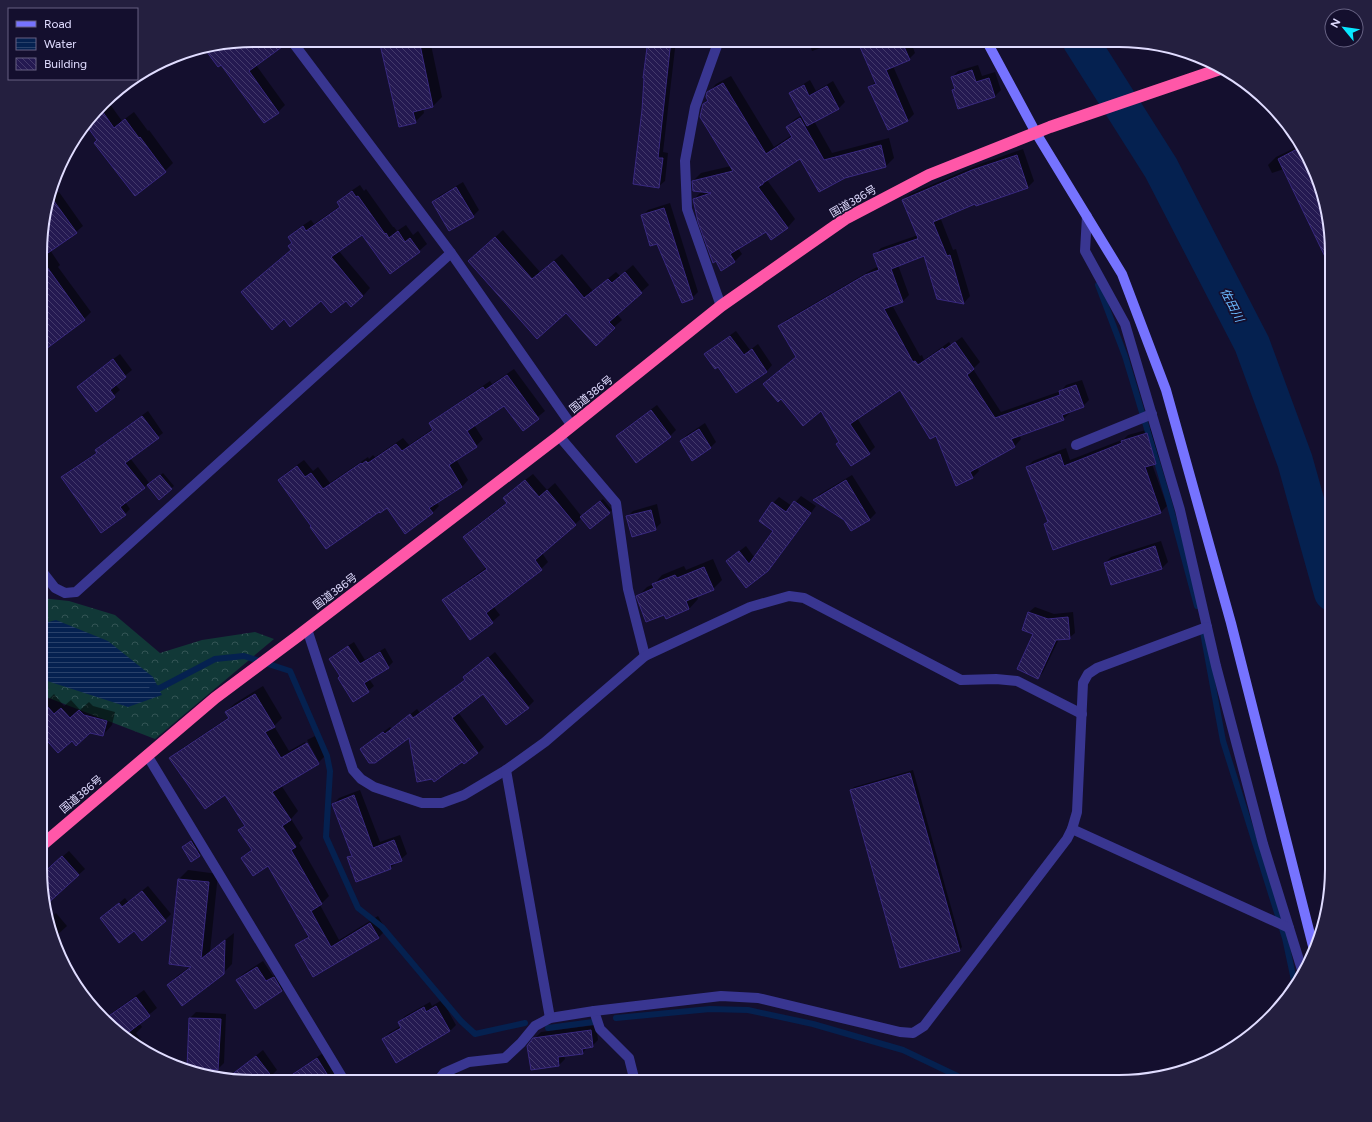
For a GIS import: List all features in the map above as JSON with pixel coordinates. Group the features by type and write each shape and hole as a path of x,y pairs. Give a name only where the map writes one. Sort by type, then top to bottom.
{"highway":[{"name":"国道386号","path":"47,841 214,698 572,426 721,306 845,219 929,174 1050,127 1215,71"}],"street":[{"path":"296,47 450,253 572,426"},
{"path":"716,47 695,107 685,161 687,209 721,306"},
{"path":"990,47 1036,133 1122,274 1166,390 1231,623 1312,941"},
{"path":"1087,216 1085,251 1125,324 1180,510 1207,628 1261,836 1301,966"},
{"path":"47,578 55,588 65,593 76,592 450,253"},
{"path":"1076,445 1151,414"},
{"path":"559,436 616,503 628,589 645,656"},
{"path":"302,632 353,770 361,779 374,787 422,803 442,803 464,795 506,770 545,742 645,656 750,607 789,596 804,598 961,680 996,679 1017,682 1082,714"},
{"path":"442,1075 469,1062 505,1058 535,1026 550,1018 594,1011 721,996 758,998 900,1032 913,1033 924,1026 1067,839 1072,829 1077,812 1084,683 1088,674 1097,668 1207,628"},
{"path":"147,755 341,1075"},
{"path":"506,770 550,1018"},
{"path":"1072,829 1288,928"},
{"path":"594,1011 600,1029 629,1058 633,1075"}],"green space":[{"path":"47,599 69,601 115,615 160,653 202,640 255,632 274,639 155,739 47,697"}],"water":[{"path":"56,620 108,641 153,677 162,695 128,707 47,681 47,622"}],"building":[{"path":"239,47 282,47 249,71 279,113 264,123 221,65 218,67 207,52"},
{"path":"381,47 420,47 433,107 413,112 416,123 399,127"},
{"path":"647,47 670,47 658,158 663,158 659,188 633,184 642,110 643,78"},
{"path":"860,47 904,47 910,60 886,70 908,121 888,130 868,87 876,84"},
{"path":"972,70 976,82 989,78 995,97 958,109 952,90 955,89 951,77"},
{"path":"723,83 766,154 792,137 786,127 800,118 824,160 881,145 886,167 845,178 819,192 800,159 758,187 788,228 771,240 766,232 730,254 735,262 721,271 716,261 713,263 698,222 693,199 711,193 693,191 692,181 733,171 700,117 703,104 708,101 706,97 707,92"},
{"path":"804,85 809,96 827,86 839,109 807,126 789,93"},
{"path":"103,112 114,128 125,119 166,172 135,196 94,143 97,140 88,128"},
{"path":"1297,149 1304,162 1314,187 1321,212 1325,239 1325,257 1278,159"},
{"path":"1017,155 1028,188 976,206 975,204 933,222 947,256 950,255 964,304 937,299 924,256 891,269 903,302 884,309 913,362 915,361 918,365 943,348 944,350 955,342 974,369 967,375 995,418 1060,395 1059,391 1076,385 1084,407 1062,415 1064,420 1011,439 1015,447 970,472 973,478 956,486 936,436 930,439 900,390 850,424 870,454 851,466 836,444 839,442 821,411 803,426 781,399 778,402 763,384 796,357 778,326 865,275 879,270 873,254 918,238 902,200 972,170"},
{"path":"456,187 474,217 449,231 432,202"},
{"path":"352,191 356,197 358,196 389,238 398,231 405,242 410,238 420,252 390,274 362,235 331,257 363,296 351,307 346,301 331,313 321,301 290,327 284,319 272,330 241,292 291,250 288,246 292,243 288,237 303,226 306,231 340,207 337,202"},
{"path":"54,201 77,233 47,254 47,239"},
{"path":"664,208 693,299 682,303 657,244 650,246 641,215"},
{"path":"495,237 532,279 554,261 584,298 608,279 612,283 625,272 642,293 609,322 615,328 596,346 566,313 537,339 468,261"},
{"path":"47,267 85,320 47,348"},
{"path":"730,336 744,355 752,349 767,372 736,393 718,367 715,369 704,354"},
{"path":"113,359 126,377 110,390 115,397 96,412 77,387"},
{"path":"507,375 539,419 523,431 504,406 467,431 477,447 449,465 462,487 429,508 433,513 405,534 387,508 326,549 278,480 297,466 305,477 311,473 323,489 361,463 362,464 366,461 368,463 396,444 402,451 433,430 429,423 483,387 485,390"},
{"path":"651,410 671,437 636,463 616,436"},
{"path":"142,416 159,438 125,463 145,488 120,507 126,515 101,533 61,477 97,453 95,450"},
{"path":"699,429 711,448 692,461 680,441"},
{"path":"1147,433 1156,464 1145,467 1161,513 1053,550 1044,524 1048,522 1026,467 1060,454 1064,466 1122,443 1121,441"},
{"path":"160,475 172,489 159,500 147,485"},
{"path":"525,480 539,497 547,490 576,525 535,560 542,570 486,613 493,623 470,640 442,600 487,569 463,537 507,503 503,498"},
{"path":"846,480 870,520 851,531 844,520 813,500"},
{"path":"600,501 610,513 590,529 580,517"},
{"path":"794,501 811,513 768,571 746,588 726,561 739,551 749,564 773,531 759,521 772,502 786,512"},
{"path":"651,510 656,530 632,537 626,516"},
{"path":"1155,546 1162,569 1111,585 1104,563"},
{"path":"704,567 714,590 686,601 689,609 666,619 664,615 646,622 636,596 654,588 652,584 675,575 677,578"},
{"path":"1028,612 1048,619 1068,617 1070,639 1056,640 1038,679 1017,669 1033,634 1022,630"},
{"path":"348,646 360,664 380,652 389,668 364,683 369,692 353,702 338,678 340,676 329,659"},
{"path":"488,657 529,708 506,725 483,694 452,718 478,753 464,764 462,762 434,782 432,779 417,782 409,738 375,763 369,763 360,749 383,732 385,734 410,714 413,718 465,680 463,677"},
{"path":"255,694 275,727 265,732 281,758 307,743 319,764 272,792 291,820 282,826 296,847 291,850 322,904 311,911 331,947 370,923 379,938 313,977 295,945 309,937 268,866 253,876 241,858 252,850 238,830 245,826 225,795 205,809 169,758 229,718 225,712"},
{"path":"47,706 54,714 61,708 70,718 79,710 84,715 107,721 103,736 90,733 76,746 72,741 58,753 47,741"},
{"path":"910,773 960,951 900,968 850,790"},
{"path":"354,795 373,848 394,840 402,861 390,865 391,869 356,882 347,857 352,856 332,804"},
{"path":"191,841 200,856 191,862 182,847"},
{"path":"62,856 79,875 50,902 47,870"},
{"path":"178,879 209,882 201,959 225,940 224,974 182,1006 167,985 191,967 169,964"},
{"path":"142,891 166,921 142,941 134,931 119,943 100,918 119,903 122,907"},
{"path":"257,967 266,981 274,977 282,991 255,1009 236,980"},
{"path":"136,997 150,1016 127,1033 108,1016"},
{"path":"436,1006 450,1031 396,1063 382,1039 401,1028 398,1022 424,1007 426,1012"},
{"path":"189,1018 221,1019 218,1070 204,1069 187,1064"},
{"path":"591,1030 593,1047 582,1049 583,1054 558,1057 559,1066 531,1070 527,1046 533,1038"},
{"path":"256,1056 271,1075 239,1075 233,1074"},
{"path":"317,1058 328,1075 292,1075"}],"waterway":[{"name":"佐田川","path":"1084,47 1161,168 1252,344 1295,461 1325,568"},
{"path":"1098,285 1125,356 1169,502 1197,606"},
{"path":"1202,627 1223,741 1285,938 1294,978"},
{"path":"152,689 160,688 215,659 244,656 290,671 327,756 330,771 326,837 358,908 382,927 461,1021 475,1034 525,1023"},
{"path":"616,1018 710,1009 748,1010 813,1024 903,1050 955,1075"},
{"path":"548,1028 593,1022"}]}
